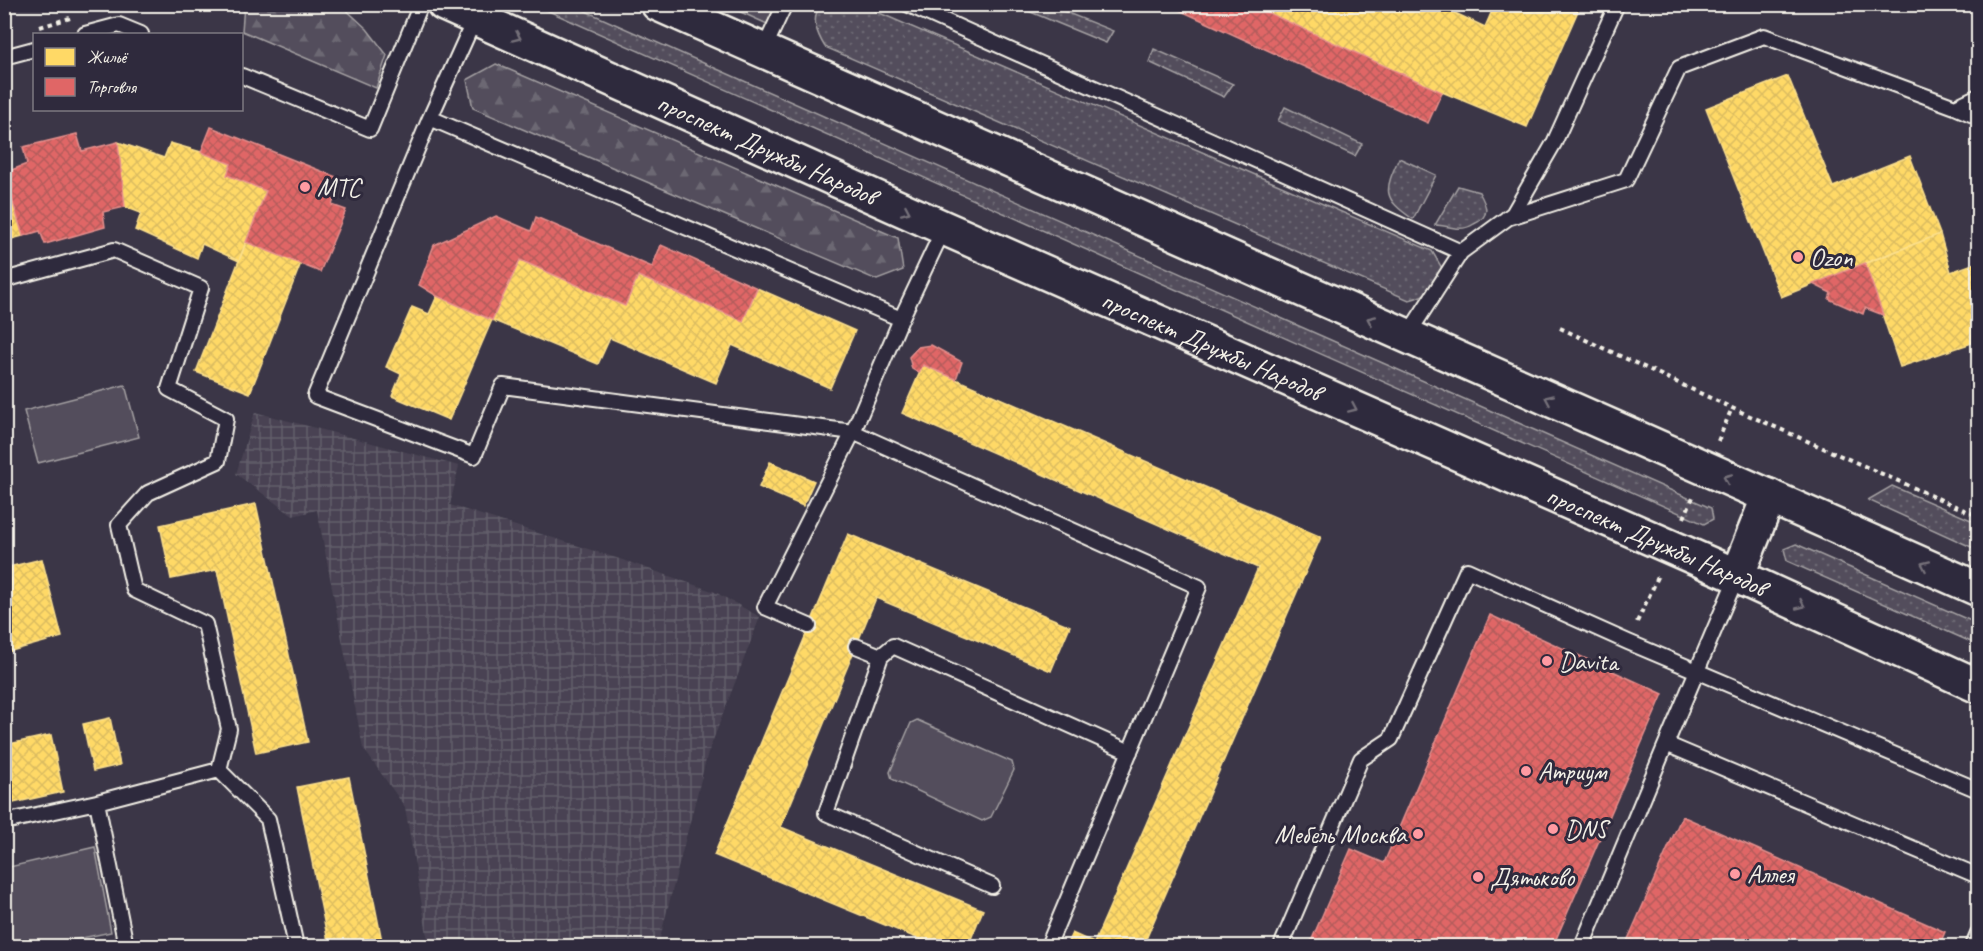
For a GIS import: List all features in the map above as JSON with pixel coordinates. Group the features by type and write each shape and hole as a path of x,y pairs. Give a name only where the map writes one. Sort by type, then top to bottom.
{"main road":[{"name":"проспект Дружбы Народов","path":"444,4 944,228 1737,576 1978,686"},
{"path":"658,4 1978,588"},
{"path":"1737,576 1769,496"}],"lane":[{"path":"243,76 370,129 421,4"},
{"path":"763,51 784,4"},
{"path":"907,4 1461,252"},
{"path":"1407,336 1461,252 1513,214 1554,143 1617,4"},
{"path":"475,18 430,118 315,396 474,456 503,386 853,432 1199,587 1047,946"},
{"path":"89,33 119,25 139,33"},
{"path":"1507,218 1626,180 1679,68 1764,36 1978,117"},
{"path":"4,57 33,49"},
{"path":"1955,107 1978,96"},
{"path":"430,118 901,319"},
{"path":"809,626 765,607 853,432 901,319 944,228"},
{"path":"4,280 114,250 201,288 169,389 226,419 218,461 148,493 119,525 134,590 205,624 229,729 219,770"},
{"path":"1281,946 1361,759 1391,739 1467,570 1628,642 1978,790"},
{"path":"1582,946 1737,576"},
{"path":"856,646 881,656"},
{"path":"992,886 826,813 881,656 892,646 1130,752"},
{"path":"1666,744 1978,876"},
{"path":"4,822 97,802 219,770"},
{"path":"219,770 268,819 296,946"},
{"path":"97,802 126,946"},
{"path":"1973,946 1978,934"}],"path":[{"path":"38,28 72,18"},
{"path":"1560,328 1732,408 1978,516"}],"shaded area":[{"path":"255,412 459,466 450,505 715,592 760,617 707,756 658,946 429,946 405,807 363,748 317,510 293,516 236,474"}],"green space":[{"path":"1023,4 1048,5 1113,31 1106,43 1021,8"},
{"path":"244,5 341,5 367,29 387,55 376,88 242,31"},
{"path":"535,5 572,5 1711,508 1713,519 1704,524"},
{"path":"725,5 785,5 774,27"},
{"path":"821,5 861,5 1432,251 1442,268 1439,275 1431,290 1409,300 825,47 819,37 815,21"},
{"path":"1154,49 1233,84 1224,97 1149,62"},
{"path":"496,64 898,238 903,270 877,280 473,108 467,80"},
{"path":"1285,107 1362,144 1355,156 1278,121"},
{"path":"1399,158 1436,175 1413,219 1396,205 1389,193 1390,178"},
{"path":"1458,186 1479,192 1486,210 1483,218 1465,228 1435,225"},
{"path":"125,385 139,437 38,463 24,411"},
{"path":"1892,486 1978,523 1978,550 1868,500"},
{"path":"1796,544 1978,624 1978,645 1787,561 1784,549"},
{"path":"917,720 1012,762 1014,770 991,817 982,821 892,779 890,772 911,723"},
{"path":"95,847 111,932 44,946 5,946 5,868"}],"building: Жильё":[{"path":"1249,4 1436,4 1485,27 1495,4 1581,4 1527,127 1442,92"},
{"path":"1788,76 1833,187 1910,156 1940,234 1781,297 1706,108"},
{"path":"118,142 164,158 170,143 201,152 231,164 227,175 266,191 239,261 202,244 197,258 135,230 141,213 125,207"},
{"path":"4,173 23,236 4,241"},
{"path":"1940,234 1951,272 1978,262 1978,341 1900,367 1865,263"},
{"path":"246,242 301,263 250,393 196,372"},
{"path":"520,260 625,306 638,276 743,321 757,288 855,331 830,388 732,345 716,383 610,338 598,364 492,320"},
{"path":"437,296 492,320 449,420 392,396 401,374 386,367 412,307 429,314"},
{"path":"923,365 1321,537 1143,946 1066,946 1072,933 1094,943 1258,568 902,413"},
{"path":"770,462 814,481 803,506 759,487"},
{"path":"256,504 308,742 256,753 217,570 171,579 160,525"},
{"path":"848,534 1070,626 1051,671 876,598 781,827 983,910 968,946 936,946 714,855"},
{"path":"42,559 62,637 7,652 4,642 4,568"},
{"path":"110,718 120,765 93,771 83,724"},
{"path":"51,735 63,792 4,805 4,745"},
{"path":"349,777 383,946 329,946 297,787"}],"building: Торговля":[{"path":"1166,4 1249,4 1442,92 1428,123"},
{"path":"211,127 341,179 332,205 346,210 320,272 246,242 266,191 227,175 231,164 201,152"},
{"path":"77,134 82,151 118,142 125,207 103,212 105,227 45,244 40,231 23,236 4,173 27,164 23,147"},
{"path":"496,216 531,231 536,217 652,267 661,245 757,288 743,321 638,276 625,306 520,260 492,320 437,296 419,285 434,245"},
{"path":"1865,263 1883,315 1865,308 1863,314 1829,299 1831,293 1813,284"},
{"path":"931,345 962,362 956,379 923,365 919,373 912,369 909,357 918,347"},
{"name":"Атриум","path":"1490,615 1663,694 1553,946 1309,946 1351,849 1384,863"},
{"name":"Аллея","path":"1682,816 1945,932 1939,946 1625,946"}],"place":[{"name":"МТС","path":"305,187"},
{"name":"Ozon","path":"1798,257"},
{"name":"Davita","path":"1547,661"},
{"name":"Атриум","path":"1526,771"},
{"name":"DNS","path":"1553,829"},
{"name":"Мебель Москва","path":"1418,834"},
{"name":"Аллея","path":"1735,874"},
{"name":"Дятьково","path":"1478,877"}]}
